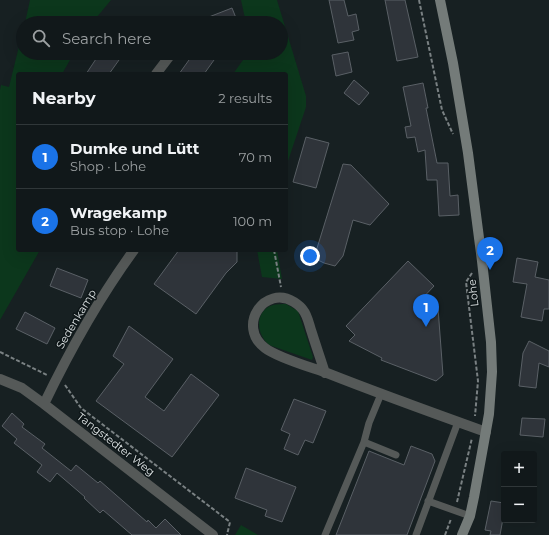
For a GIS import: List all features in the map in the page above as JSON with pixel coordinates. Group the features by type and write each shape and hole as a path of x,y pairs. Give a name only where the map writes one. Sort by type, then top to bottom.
{"main road":[{"name":"Lohe","path":"440,0 453,63 468,153 491,342 491,397 486,432 470,516 462,535"}],"street":[{"path":"158,72 167,60"},
{"name":"Sedenkamp","path":"44,404 68,355 114,278 133,252"},
{"path":"325,373 303,309 292,301 282,298 267,302 257,309 252,320 253,329 258,341 272,352 325,373 381,394 486,432"},
{"name":"Tangstedter Weg","path":"0,379 22,388 44,404 213,535"}],"lane":[{"path":"326,535 364,442 369,423 381,394"},
{"path":"416,535 458,422"},
{"path":"364,442 396,455"},
{"path":"428,501 470,516"}],"path":[{"path":"419,0 442,110 454,136"},
{"path":"274,252 282,298"},
{"path":"445,535 454,511 474,428 478,381 466,282 482,261"},
{"path":"0,352 56,379 67,386 81,408 230,522 227,535"}],"green space":[{"path":"30,0 111,0 98,16 27,16"},
{"path":"241,0 277,0 282,16 244,16"},
{"path":"288,36 306,96 306,107 288,161 288,72 234,72 243,60 288,60"},
{"path":"16,58 16,60 70,60 63,72 16,72 16,252 39,252 0,320 0,90 1,85 9,87"},
{"path":"257,252 277,252 282,279 262,277"},
{"path":"286,304 298,311 313,357 312,360 269,345 261,335 259,323 263,312 273,305"},
{"path":"241,525 258,535 235,535"}],"building":[{"path":"329,0 344,0 348,16 356,14 359,30 352,32 354,40 338,43"},
{"path":"385,0 405,0 418,57 397,61"},
{"path":"232,8 235,16 211,16"},
{"path":"348,52 352,72 336,76 332,55"},
{"path":"95,60 119,60 110,72 87,72"},
{"path":"189,60 214,60 205,72 180,72"},
{"path":"354,80 369,93 359,105 344,93"},
{"path":"423,83 428,108 426,108 437,163 448,163 450,196 458,195 459,215 439,216 437,180 427,180 425,150 418,152 415,137 407,138 405,127 411,126 403,87"},
{"path":"306,137 329,143 316,188 293,182"},
{"path":"343,164 351,165 389,204 370,225 353,220 343,256 335,266 314,258"},
{"path":"178,252 237,252 237,262 226,273 196,314 154,284"},
{"path":"517,258 538,262 535,277 549,280 549,309 544,309 542,321 521,317 527,284 513,282"},
{"path":"408,261 434,286 419,302 438,308 443,375 436,381 381,360 382,358 349,341 355,335 346,326"},
{"path":"57,268 88,280 81,298 50,286"},
{"path":"25,312 55,328 47,344 16,329"},
{"path":"129,326 173,359 145,397 164,411 191,374 219,395 172,457 96,401 124,364 113,356"},
{"path":"529,341 549,351 549,367 539,363 536,388 519,386 523,353"},
{"path":"294,399 326,411 313,443 305,440 298,455 284,449 290,434 281,430"},
{"path":"12,413 24,424 22,427 45,444 42,448 71,471 76,465 98,483 100,481 156,528 165,519 181,535 132,535 103,510 100,513 84,498 85,497 57,473 50,482 37,472 42,465 14,443 17,439 2,426"},
{"path":"522,418 545,419 543,437 520,435"},
{"path":"411,446 432,454 435,461 407,535 336,535 369,451 404,465"},
{"path":"246,468 296,487 282,522 265,516 267,510 235,498"},
{"path":"491,501 501,503 502,523 500,535 490,535 491,531 485,530"}],"place":[{"name":"Wragekamp","path":"490,270"},
{"name":"Dumke und Lütt","path":"426,327"}]}
